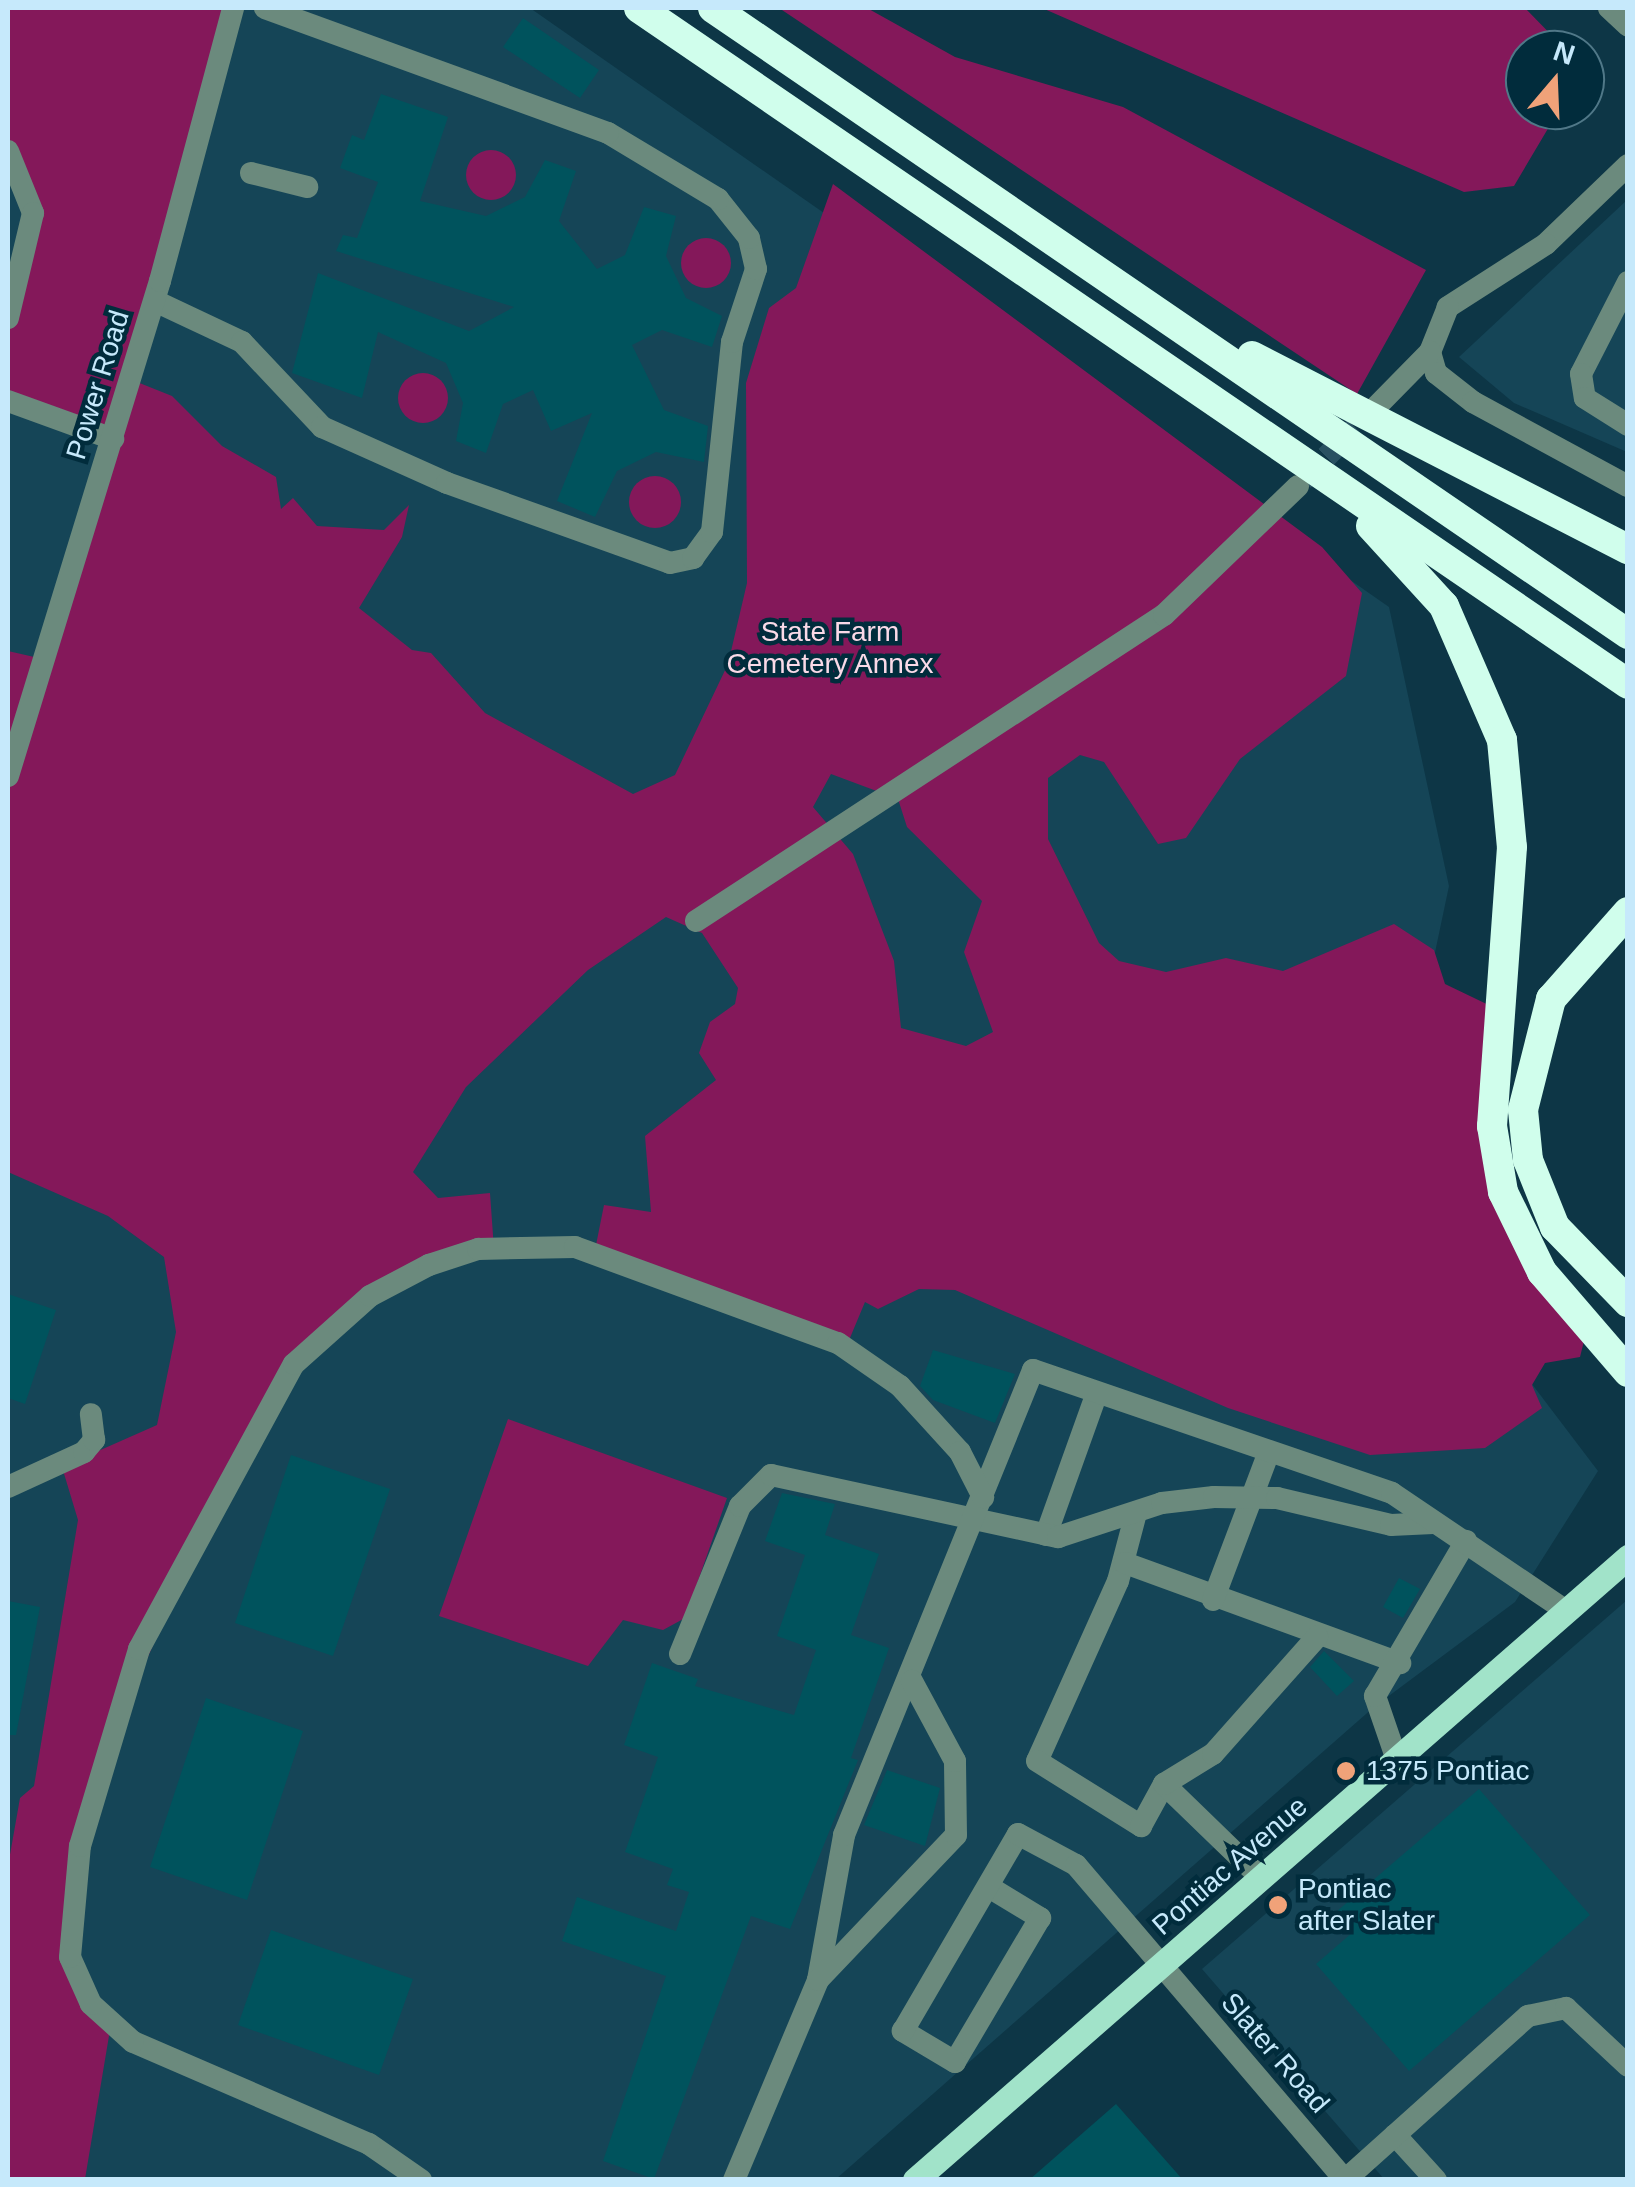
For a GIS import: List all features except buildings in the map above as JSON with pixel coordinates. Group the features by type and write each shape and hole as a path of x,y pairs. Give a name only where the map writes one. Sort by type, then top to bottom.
{"highway":[{"path":"639,8 1299,472 1628,684"},
{"path":"713,8 1628,634"},
{"path":"1062,247 1310,388 1628,548"},
{"path":"1299,472 1417,570 1486,685 1512,818 1493,1087 1497,1169 1529,1252 1628,1372"},
{"path":"1628,912 1551,998 1523,1110 1534,1182 1555,1227 1628,1302"}],"main road":[{"name":"Pontiac Avenue","path":"915,2180 1628,1557"}],"street":[{"name":"Power Road","path":"8,776 154,300 233,8"},
{"path":"154,300 242,342 322,426 447,483 670,563 694,558 712,532 732,342 756,268 748,238 718,199 608,133 264,8"},
{"path":"1609,8 1628,26"},
{"path":"8,151 32,214 8,318"},
{"path":"1377,406 1430,352 1448,307 1546,244 1628,164"},
{"path":"252,172 308,187"},
{"path":"1628,282 1581,374 1586,398 1628,425"},
{"path":"1430,352 1436,374 1473,402 1628,486"},
{"path":"8,401 113,438"},
{"path":"696,921 1164,615 1299,472"},
{"path":"422,2180 369,2144 133,2042 91,2004 70,1957 80,1846 139,1649 294,1364 370,1296 429,1264 478,1250 575,1247 838,1342 900,1386 960,1452 984,1497"},
{"path":"734,2180 818,1980 844,1834 912,1681 1033,1370 1096,1395 1392,1494 1566,1611"},
{"path":"1046,1535 1096,1395"},
{"path":"8,1487 84,1452 94,1440 91,1414"},
{"path":"1213,1600 1270,1452"},
{"path":"680,1654 740,1506 770,1476 1046,1535 1086,1533 1136,1513 1250,1496 1391,1525 1433,1522"},
{"path":"1136,1513 1125,1563 1037,1761 1141,1826 1164,1784 1213,1754 1316,1637"},
{"path":"1397,1760 1374,1711 1466,1541"},
{"path":"1125,1563 1213,1600 1400,1663"},
{"path":"818,1980 956,1835 955,1761 912,1681"},
{"path":"1164,1784 1262,1879"},
{"name":"Slater Road","path":"988,1886 1018,1834 1076,1865 1159,1967 1345,2180"},
{"path":"988,1886 1040,1918 955,2062 904,2031 988,1886"},
{"path":"1345,2180 1528,2016 1566,2008 1628,2066"},
{"path":"1395,2135 1436,2180"}],"shaded area":[{"path":"8,8 530,8 1389,607 1449,886 1413,1057 1435,1256 1598,1471 1515,1602 1374,1707 836,2179 8,2180"},
{"path":"1627,200 1627,452 1514,403 1459,357"},
{"path":"1627,1600 1627,2179 1384,2179 1202,1969"}],"green space":[{"name":"State Farm Cemetery Annex","path":"8,8 233,8 132,380 172,396 222,446 276,477 281,509 293,498 317,526 384,530 409,505 402,537 359,608 412,650 431,653 485,713 633,794 675,775 728,664 747,583 746,383 769,308 796,288 833,184 1322,547 1362,593 1346,676 1240,759 1186,838 1158,844 1104,762 1080,755 1048,778 1048,839 1099,943 1119,961 1166,972 1226,958 1283,971 1394,924 1434,950 1445,984 1497,1009 1496,1156 1586,1333 1580,1357 1545,1363 1532,1385 1542,1408 1485,1448 1370,1455 1228,1408 955,1290 919,1289 878,1309 865,1302 847,1345 593,1260 604,1205 651,1212 645,1136 716,1080 699,1053 710,1022 735,1004 738,988 702,933 666,917 588,970 466,1087 413,1172 438,1198 490,1193 494,1249 402,1281 314,1343 224,1485 100,1765 70,1945 111,2024 85,2179 8,2179 8,1866 20,1798 34,1786 78,1520 62,1467 157,1425 176,1332 164,1257 108,1216 8,1172 8,651 43,659 113,440 8,398 8,318 34,236 8,146","holes":["831,774 898,799 907,827 982,901 964,952 993,1032 966,1046 901,1028 894,961 853,854 813,807"]},
{"path":"779,8 867,8 955,57 1123,107 1426,270 1357,394"},
{"path":"1042,8 1525,8 1546,30 1505,30 1505,130 1547,130 1514,186 1464,192"},
{"path":"491,150 509,157 516,175 509,193 491,200 473,193 466,175 473,157"},
{"path":"706,238 724,245 731,263 724,281 706,288 688,281 681,263 688,245"},
{"path":"423,373 441,380 448,398 441,416 423,423 405,416 398,398 405,380"},
{"path":"655,476 673,484 681,502 673,520 655,528 637,520 629,502 637,484"},
{"path":"508,1419 727,1498 685,1618 663,1630 623,1620 588,1666 439,1616"}],"tunnel":[{"path":"1303,480 1355,428"}],"place":[{"name":"1375 Pontiac","path":"1346,1771"},
{"name":"Pontiac after Slater","path":"1278,1905"}]}
